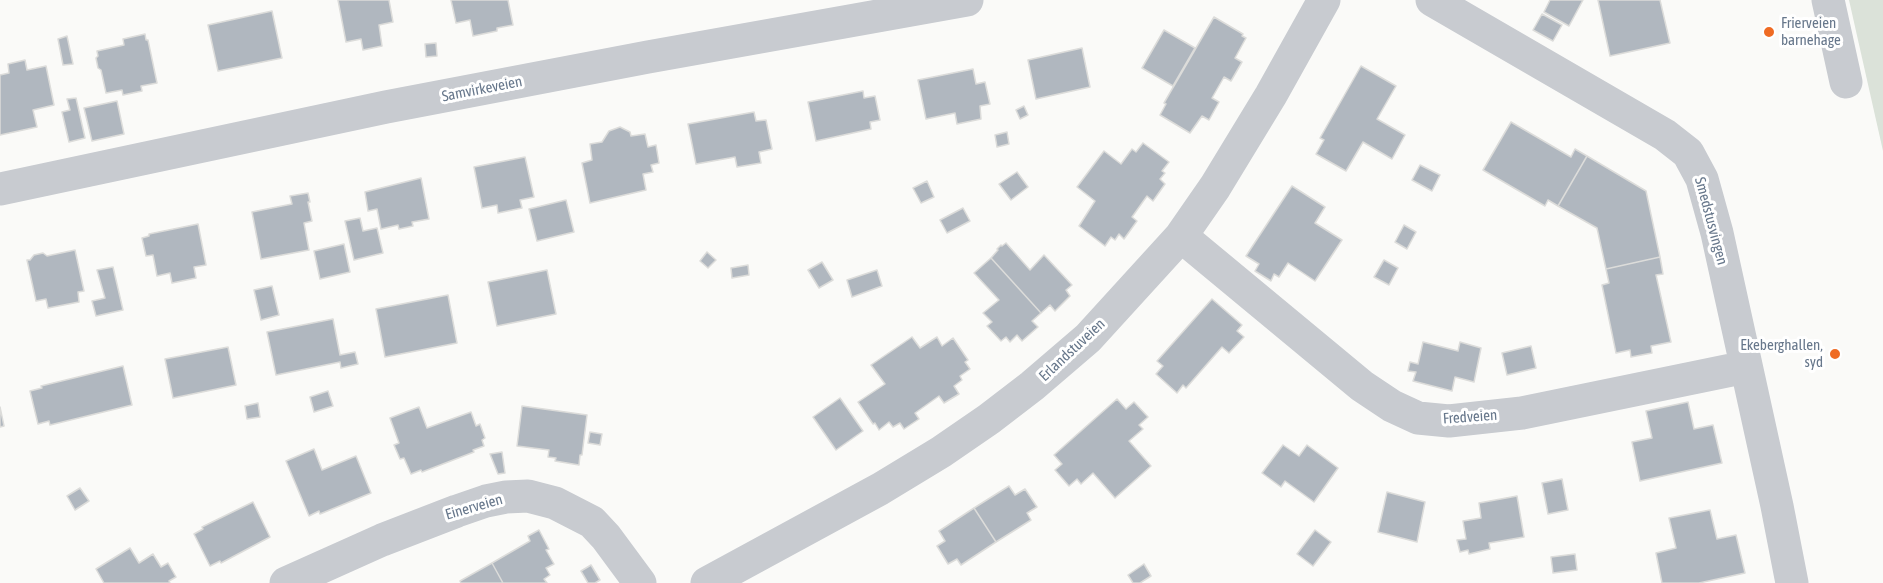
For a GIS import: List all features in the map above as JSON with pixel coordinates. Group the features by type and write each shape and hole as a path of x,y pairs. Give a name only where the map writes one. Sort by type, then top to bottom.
{"street":[{"name":"Samvirkeveien","path":"0,189 402,104 967,0"},
{"name":"Erlandstuveien","path":"707,583 880,489 941,452 1032,386 1088,338 1181,236 1215,187 1271,95 1324,0"},
{"name":"Smedstusvingen","path":"1432,0 1665,135 1688,153 1702,179 1717,233 1792,583"},
{"path":"1828,0 1846,82"},
{"name":"Fredveien","path":"1181,236 1362,386 1392,406 1418,418 1449,421 1522,413 1746,367"},
{"name":"Einerveien","path":"286,583 447,514 486,501 528,496 555,503 592,522 640,583"}],"shaded area":[{"path":"1849,0 1883,0 1883,151"}],"building":[{"path":"338,0 389,0 393,22 379,25 382,46 363,50 361,39 346,42"},
{"path":"451,0 508,0 513,25 473,36 470,20 456,23"},
{"path":"1550,0 1583,0 1569,26 1544,12"},
{"path":"1598,0 1660,0 1670,43 1610,56"},
{"path":"272,11 282,58 218,71 208,25"},
{"path":"1542,14 1562,25 1553,41 1533,30"},
{"path":"1214,17 1246,38 1235,58 1242,62 1231,81 1224,77 1212,98 1219,102 1209,120 1202,116 1190,133 1160,115 1166,104 1164,103"},
{"path":"1164,30 1195,48 1173,86 1142,68"},
{"path":"145,34 157,83 141,86 142,91 123,95 122,90 106,93 101,70 98,68 97,51 124,45 123,39"},
{"path":"67,36 73,64 63,65 58,39"},
{"path":"436,43 437,56 426,57 425,44"},
{"path":"1082,48 1090,87 1036,99 1028,60"},
{"path":"25,60 27,70 46,66 54,105 33,110 37,127 0,135 0,75 9,73 8,64"},
{"path":"1361,66 1396,86 1377,119 1405,135 1392,159 1363,142 1346,171 1316,154 1324,140 1320,138"},
{"path":"973,69 976,84 985,82 990,104 980,106 981,119 957,124 955,113 926,119 918,80"},
{"path":"863,91 864,98 875,96 880,120 870,122 871,129 816,141 808,102"},
{"path":"76,98 85,138 69,142 62,112 70,110 67,99"},
{"path":"117,101 124,134 92,141 84,108"},
{"path":"1024,106 1028,115 1020,119 1016,110"},
{"path":"754,112 756,121 766,120 772,149 759,152 761,163 737,167 735,157 696,164 688,124"},
{"path":"1511,122 1571,157 1575,149 1587,156 1558,206 1548,200 1545,206 1483,170"},
{"path":"620,127 630,132 631,136 645,134 648,147 656,145 659,163 651,165 653,172 643,174 646,190 590,203 582,163 592,160 590,144 602,142 609,131"},
{"path":"1007,132 1009,144 997,147 995,135"},
{"path":"1143,143 1169,162 1162,171 1165,173 1160,179 1165,184 1153,201 1147,196 1132,217 1137,221 1124,239 1119,234 1115,240 1111,237 1105,246 1079,226 1095,201 1077,187 1104,151 1121,164 1132,149 1136,152"},
{"path":"1587,156 1646,191 1660,257 1606,269 1597,228 1558,206"},
{"path":"525,157 534,197 520,200 522,208 498,213 497,205 482,208 474,167"},
{"path":"1420,165 1440,175 1432,191 1412,180"},
{"path":"1017,172 1028,187 1011,200 999,184"},
{"path":"421,178 429,219 412,222 413,226 399,229 398,225 381,229 377,209 368,211 365,192"},
{"path":"927,181 934,197 921,203 913,188"},
{"path":"1292,186 1325,207 1315,223 1342,240 1315,281 1288,263 1279,277 1274,274 1271,281 1255,271 1259,264 1246,256"},
{"path":"308,193 312,221 304,223 309,250 261,259 252,212 292,204 290,196"},
{"path":"566,200 574,232 537,241 529,209"},
{"path":"963,208 970,221 947,233 940,220"},
{"path":"360,218 363,231 377,228 383,253 354,260 345,221"},
{"path":"198,224 206,265 194,267 196,278 172,283 170,273 157,276 153,255 146,256 142,238 149,234"},
{"path":"1404,225 1416,232 1407,249 1395,242"},
{"path":"1006,243 1030,270 1044,255 1072,285 1066,290 1070,296 1055,311 1050,305 1041,313 991,258 1001,245"},
{"path":"344,244 350,272 320,279 314,251"},
{"path":"75,250 84,291 78,292 79,302 48,308 46,299 36,301 27,260 43,253 47,256"},
{"path":"707,252 716,260 708,268 700,261"},
{"path":"1660,257 1663,274 1656,275 1671,342 1651,346 1652,353 1631,357 1630,350 1616,353 1602,285 1609,283 1606,269"},
{"path":"991,258 1041,313 1032,321 1038,327 1022,341 1017,335 1010,342 1006,337 1001,341 987,326 992,322 983,313 999,300 974,273"},
{"path":"1384,260 1398,268 1389,285 1374,277"},
{"path":"822,262 833,280 819,288 808,270"},
{"path":"748,265 749,275 732,278 731,268"},
{"path":"113,267 123,310 96,316 92,301 105,298 97,270"},
{"path":"547,270 556,314 497,326 488,282"},
{"path":"877,270 882,286 852,297 847,280"},
{"path":"272,286 279,315 261,320 254,290"},
{"path":"448,295 457,343 385,357 376,309"},
{"path":"1212,299 1242,325 1237,331 1244,337 1229,353 1222,347 1186,388 1183,385 1177,393 1156,374 1163,366 1157,361"},
{"path":"333,319 340,355 355,352 358,364 341,368 340,362 276,375 267,332"},
{"path":"912,337 920,348 937,337 942,346 953,338 968,360 965,362 970,369 960,376 962,380 954,386 959,394 944,403 939,396 915,413 919,419 904,429 900,423 893,427 889,422 879,430 858,402 885,384 871,365"},
{"path":"1423,342 1458,351 1460,342 1481,348 1474,382 1455,377 1452,391 1413,381 1416,372 1408,371 1410,362 1418,364"},
{"path":"1531,346 1536,368 1507,375 1502,353"},
{"path":"228,347 236,385 173,398 165,359"},
{"path":"123,366 132,405 50,425 49,421 38,424 30,391 42,388 41,386"},
{"path":"328,391 333,406 314,412 310,397"},
{"path":"840,398 863,431 836,450 813,417"},
{"path":"1117,399 1126,409 1134,402 1148,417 1139,425 1143,429 1129,441 1151,466 1115,498 1093,473 1081,484 1077,479 1069,486 1055,470 1062,464 1054,455"},
{"path":"1688,402 1694,429 1713,425 1722,463 1640,481 1632,442 1652,438 1646,411"},
{"path":"258,403 260,417 247,419 245,406"},
{"path":"522,406 587,415 579,465 555,461 556,458 548,457 549,450 517,446"},
{"path":"0,407 4,426 0,427"},
{"path":"419,407 427,428 471,412 476,426 480,424 485,438 482,440 484,446 422,472 421,470 411,474 404,458 400,459 394,445 399,443 390,418"},
{"path":"590,432 602,434 600,445 588,443"},
{"path":"1283,445 1299,456 1307,445 1338,468 1314,502 1285,481 1281,487 1262,473"},
{"path":"314,449 322,470 356,456 371,493 320,514 319,511 309,516 286,461"},
{"path":"502,452 505,473 498,474 490,454"},
{"path":"1562,479 1568,510 1548,514 1542,483"},
{"path":"1009,486 1015,495 1025,489 1037,507 1027,513 1031,520 996,542 974,508"},
{"path":"80,488 89,501 75,510 67,496"},
{"path":"1387,492 1425,502 1417,542 1378,532"},
{"path":"1517,496 1524,537 1489,543 1490,549 1469,554 1468,550 1460,552 1457,540 1466,539 1463,521 1481,518 1479,503"},
{"path":"253,502 270,537 221,563 220,561 210,566 194,534 203,529 202,527"},
{"path":"974,508 996,542 961,565 957,559 948,564 937,546 945,541 939,531"},
{"path":"1710,510 1717,539 1736,535 1745,573 1699,583 1662,583 1656,553 1676,548 1669,518"},
{"path":"539,530 554,564 546,568 550,575 544,579 547,583 503,583 492,563 530,541 528,536"},
{"path":"1315,530 1331,542 1313,566 1297,554"},
{"path":"130,548 139,563 153,554 161,567 168,563 176,577 169,581 170,583 104,583 96,569"},
{"path":"1575,554 1577,570 1553,573 1551,557"},
{"path":"492,563 503,583 461,583 460,581"},
{"path":"1144,564 1151,576 1140,583 1133,583 1128,575"},
{"path":"591,565 600,580 595,583 588,583 581,571"}],"place":[{"name":"Frierveien barnehage","path":"1769,32"},
{"name":"Ekeberghallen, syd","path":"1835,354"}]}
